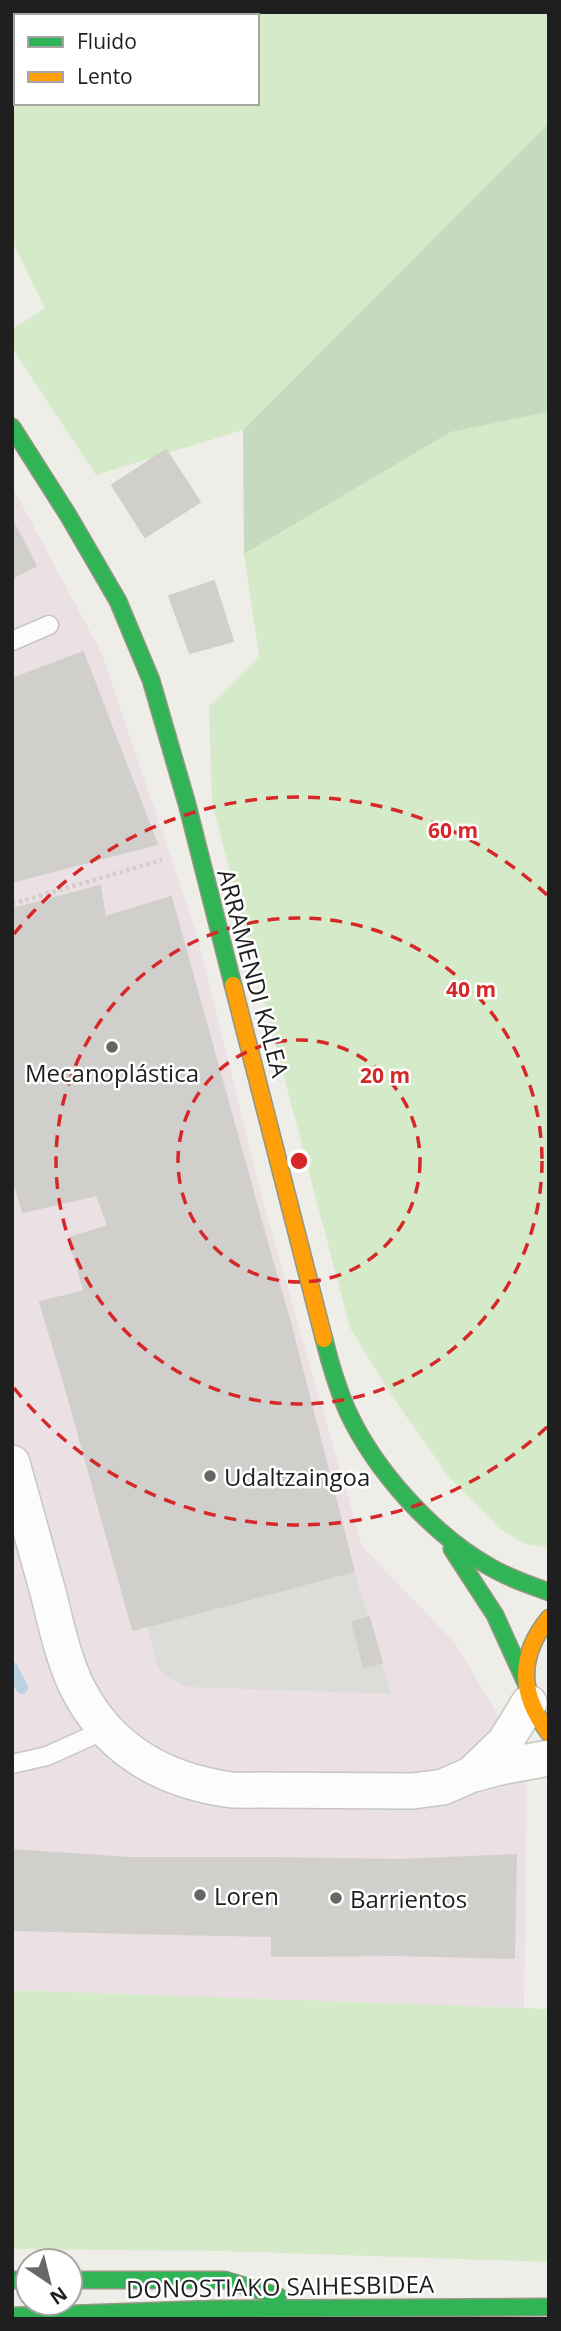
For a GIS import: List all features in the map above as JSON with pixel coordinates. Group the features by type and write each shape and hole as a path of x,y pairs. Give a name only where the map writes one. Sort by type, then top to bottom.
{"main road":[{"name":"ARRAMENDI KALEA","path":"12,427 118,601 151,680 187,804 331,1366 354,1424 383,1468 417,1510 438,1530 470,1555 505,1574 549,1592"},
{"name":"ARRAMENDI KALEA","path":"438,1530 495,1615 540,1723 549,1733"},
{"path":"527,1692 527,1657 535,1636 549,1618"},
{"path":"84,2280 225,2280 314,2307"},
{"name":"DONOSTIAKO SAIHESBIDEA","path":"12,2316 94,2311 314,2307 549,2307"}],"street":[{"path":"12,1463 67,1661 78,1688 92,1712 107,1729 132,1753 155,1768 179,1779 232,1790 413,1791 443,1787 470,1775 549,1758"},
{"path":"470,1775 489,1760 505,1742 527,1692"}],"lane":[{"path":"12,641 49,625"},
{"path":"12,1764 47,1756 107,1729"}],"path":[{"path":"12,904 173,856"}],"shaded area":[{"path":"12,486 102,654 198,938 263,1202 362,1546 455,1643 527,1764 524,2010 12,1990"},
{"path":"354,1571 391,1694 187,1687 163,1675 157,1664 147,1627"}],"green space":[{"path":"12,12 549,12 549,123 243,430 96,475 12,348 12,329 45,308 12,241"},
{"path":"549,123 549,412 451,432 244,554 243,430"},
{"path":"549,412 549,1548 522,1543 498,1527 449,1477 394,1399 350,1328 212,803 209,706 259,656 244,554 451,432"},
{"path":"12,1990 549,2009 549,2262 222,2251 84,2250 84,2247 12,2249"}],"building":[{"path":"166,450 200,502 145,537 112,485"},
{"path":"12,520 36,566 12,578"},
{"path":"214,581 233,641 190,653 169,596"},
{"path":"83,652 119,746 12,782 12,679"},
{"path":"119,746 157,844 12,882 12,782"},
{"name":"Mecanoplástica","path":"100,886 105,917 171,897 268,1246 84,1290 69,1238 108,1226 97,1195 23,1212 12,1176 12,909"},
{"path":"268,1246 291,1326 64,1382 40,1302"},
{"name":"Udaltzaingoa","path":"291,1326 354,1571 133,1630 64,1382"},
{"path":"369,1617 382,1663 364,1667 352,1622"},
{"path":"12,1850 129,1858 129,1933 12,1930"},
{"path":"516,1855 514,1958 400,1955 400,1860"},
{"name":"Loren","path":"129,1858 272,1858 272,1936 129,1933"},
{"name":"Barrientos","path":"272,1858 400,1860 400,1955 272,1956"}],"waterway":[{"path":"12,1668 22,1688"}],"traffic: fast":[{"path":"12,427 118,601 151,680 187,804 233,985"},
{"path":"324,1339 347,1410 373,1456 407,1499 468,1553 504,1575 549,1592"},
{"path":"452,1549 495,1615 525,1681"},
{"path":"84,2280 225,2280 278,2296"},
{"path":"12,2316 213,2309 549,2307"}],"traffic: slow":[{"path":"233,985 324,1339"},
{"path":"549,1618 532,1647 526,1675 532,1704 549,1733"}],"place":[{"name":"Mecanoplástica","path":"112,1047"},
{"name":"Udaltzaingoa","path":"210,1476"},
{"name":"Loren","path":"200,1895"},
{"name":"Barrientos","path":"336,1898"}]}
